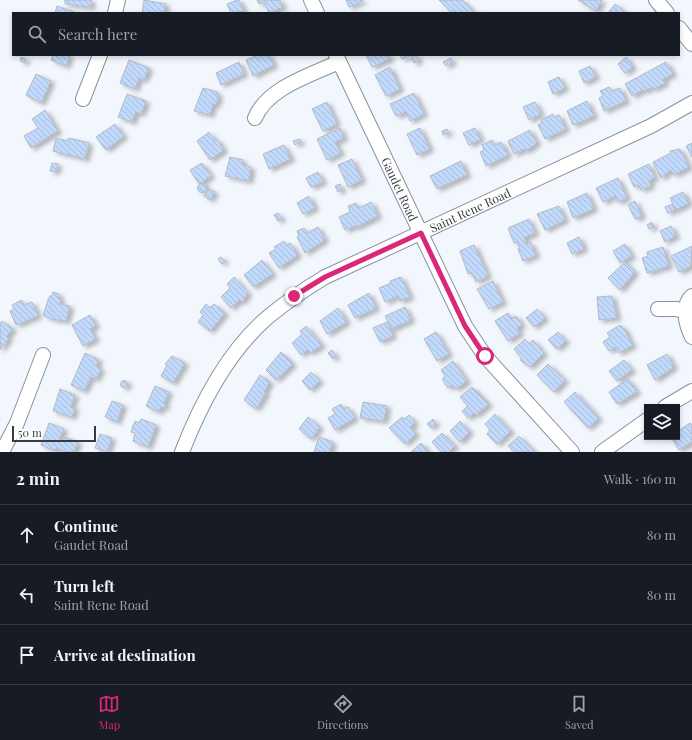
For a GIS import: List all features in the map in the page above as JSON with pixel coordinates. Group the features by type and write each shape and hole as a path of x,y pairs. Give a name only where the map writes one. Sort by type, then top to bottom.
{"street":[{"path":"115,12 118,0"},
{"path":"311,0 317,12"},
{"path":"656,0 666,12"},
{"path":"680,29 692,44"},
{"path":"83,99 100,56"},
{"path":"255,118 261,105 278,92 337,58"},
{"name":"Gaudet Road","path":"337,58 465,326 475,343 501,375 572,452"},
{"name":"Saint Rene Road","path":"182,452 201,407 218,377 240,347 267,318 294,296 325,277 651,126 692,103"},
{"path":"692,296 688,302 685,312 692,337"},
{"path":"658,309 677,309 685,312"},
{"path":"2,452 17,423 43,355"},
{"path":"670,404 692,391"},
{"path":"602,452 644,422"}],"building":[{"path":"65,0 91,0 91,7 65,4"},
{"path":"144,0 166,4 164,12 142,12"},
{"path":"239,0 244,11 231,12 227,4"},
{"path":"257,0 280,0 283,7 269,12 264,2 259,4"},
{"path":"346,0 362,0 363,1 349,7"},
{"path":"439,0 462,0 474,12 451,12"},
{"path":"578,0 602,0 596,11"},
{"path":"615,4 624,12 609,12"},
{"path":"57,6 74,12 55,12"},
{"path":"53,56 70,56 66,66 51,60"},
{"path":"256,56 270,56 274,65 253,76 246,60"},
{"path":"366,56 389,56 390,59 372,67"},
{"path":"400,56 410,56 402,59"},
{"path":"416,56 419,61 414,63 411,57"},
{"path":"21,57 26,59 25,63 20,61"},
{"path":"626,57 633,67 625,73 618,64"},
{"path":"451,58 453,62 446,66 443,62"},
{"path":"129,60 149,68 144,80 139,78 135,89 120,83"},
{"path":"239,62 244,74 221,85 216,73"},
{"path":"666,62 673,74 663,79 665,83 654,89 653,87 644,91 643,90 632,96 625,84"},
{"path":"590,66 596,77 584,83 579,71"},
{"path":"390,67 400,89 386,96 375,75"},
{"path":"36,74 51,81 41,103 26,95"},
{"path":"559,77 565,88 553,94 548,82"},
{"path":"609,87 612,91 620,88 626,101 604,111 599,98 603,96 600,91"},
{"path":"203,88 217,92 216,94 219,95 216,105 213,104 210,115 194,111"},
{"path":"414,93 424,114 410,121 406,112 396,116 390,104"},
{"path":"127,94 146,101 141,114 136,112 132,122 118,117"},
{"path":"587,101 594,116 573,125 567,111"},
{"path":"327,102 337,124 323,131 312,109"},
{"path":"535,102 541,114 529,120 523,107"},
{"path":"45,110 58,131 31,148 24,136 38,128 32,119"},
{"path":"553,114 554,117 559,115 566,129 545,139 538,125 542,123 541,120"},
{"path":"115,124 124,136 106,150 96,137"},
{"path":"340,128 344,138 335,142 341,153 327,160 317,139"},
{"path":"420,128 430,149 417,155 407,134"},
{"path":"475,128 481,139 469,145 463,133"},
{"path":"447,129 449,133 443,135 442,131"},
{"path":"530,130 537,143 526,151 525,149 514,154 508,141"},
{"path":"209,132 215,141 217,139 224,150 210,160 197,141"},
{"path":"56,138 67,141 69,138 89,143 85,159 53,151"},
{"path":"300,139 301,142 295,145 293,141"},
{"path":"492,140 495,145 501,142 508,155 486,166 480,152 484,150 482,145"},
{"path":"692,143 692,157 686,146"},
{"path":"284,145 291,159 269,169 263,154"},
{"path":"680,149 689,167 674,175 671,170 661,178 653,162 671,153 670,151"},
{"path":"230,157 243,160 242,165 251,167 249,181 225,176"},
{"path":"352,159 362,180 348,187 338,165"},
{"path":"461,161 467,175 437,189 430,176"},
{"path":"52,163 58,164 56,172 50,171"},
{"path":"202,163 211,176 199,184 190,170"},
{"path":"649,164 655,178 649,181 651,186 641,190 639,185 634,187 628,174"},
{"path":"318,172 323,182 311,187 306,178"},
{"path":"618,178 627,198 618,202 615,196 603,202 596,188"},
{"path":"200,184 204,184 206,188 204,192 200,192 198,190 198,186"},
{"path":"340,184 342,190 338,192 335,186"},
{"path":"209,189 215,192 210,200 204,196"},
{"path":"683,192 689,203 676,210 670,198"},
{"path":"587,193 594,209 573,218 567,202"},
{"path":"309,196 315,208 303,214 297,203"},
{"path":"635,201 642,216 635,219 628,205"},
{"path":"371,202 378,216 357,227 355,226 345,230 339,217 350,212 348,206 356,203 359,208"},
{"path":"672,204 675,210 668,213 665,207"},
{"path":"559,206 565,220 545,230 537,214"},
{"path":"278,213 282,219 278,221 274,215"},
{"path":"529,219 535,233 524,238 527,244 530,242 536,255 523,261 518,249 520,248 517,242 514,243 508,228"},
{"path":"652,222 654,227 649,229 647,225"},
{"path":"671,226 676,236 665,242 660,231"},
{"path":"318,227 325,240 305,253 297,237 299,236 297,231 304,228 307,233"},
{"path":"579,237 584,249 572,254 567,243"},
{"path":"284,241 287,246 290,243 298,255 279,268 269,253 276,249 274,247"},
{"path":"625,244 632,256 620,263 613,251"},
{"path":"474,245 488,276 476,282 472,273 468,274 460,251"},
{"path":"692,246 691,266 679,272 671,256"},
{"path":"663,247 669,266 647,273 642,258 648,256 647,252"},
{"path":"221,257 225,261 222,264 218,259"},
{"path":"262,260 273,274 253,287 244,275"},
{"path":"625,262 635,272 620,290 608,278"},
{"path":"234,277 248,293 242,302 240,300 231,308 221,297 230,288 227,284"},
{"path":"401,277 410,297 400,301 398,296 385,302 379,288 391,283 390,281"},
{"path":"493,281 503,302 489,309 477,289"},
{"path":"53,292 59,294 58,298 61,299 60,304 70,306 66,321 51,319 43,315 48,300 50,296 52,296"},
{"path":"369,293 376,308 355,318 348,305"},
{"path":"612,296 617,318 599,320 597,297"},
{"path":"22,300 24,305 32,302 38,316 16,325 10,311 14,309 12,305"},
{"path":"206,304 210,308 214,304 225,313 210,331 198,322 203,315 200,312"},
{"path":"405,307 411,320 392,329 385,316"},
{"path":"338,308 347,322 327,334 320,321"},
{"path":"537,309 545,318 534,327 526,318"},
{"path":"508,313 512,319 516,316 522,325 517,328 520,333 508,341 495,321"},
{"path":"90,315 96,326 90,329 96,339 83,346 72,325"},
{"path":"2,321 13,329 7,336 9,338 0,350 0,323"},
{"path":"387,322 393,336 380,342 373,328"},
{"path":"620,325 628,333 626,334 633,345 619,353 615,347 609,351 603,342 610,337 607,333"},
{"path":"306,326 322,345 310,353 307,350 301,355 292,343 302,334 300,331"},
{"path":"436,332 449,354 437,361 424,339"},
{"path":"558,332 566,341 557,349 548,340"},
{"path":"525,339 529,344 533,340 544,353 530,367 520,360 522,359 514,349"},
{"path":"332,350 336,357 333,359 328,353"},
{"path":"281,352 293,364 276,380 266,370"},
{"path":"85,353 99,360 96,366 101,369 96,379 91,377 84,391 71,385"},
{"path":"667,354 674,367 655,380 647,365"},
{"path":"172,356 185,363 173,383 161,376 167,365 165,364"},
{"path":"624,360 632,370 617,381 609,371"},
{"path":"453,361 467,381 456,389 453,385 448,388 442,379 445,376 441,370"},
{"path":"548,364 565,380 554,392 537,375"},
{"path":"311,372 320,381 310,390 302,381"},
{"path":"260,375 270,382 264,392 266,393 256,409 244,400"},
{"path":"628,379 637,392 617,404 609,392"},
{"path":"124,380 128,384 124,388 120,384"},
{"path":"155,386 169,392 164,403 166,404 164,408 161,407 159,412 146,406"},
{"path":"472,387 489,404 476,415 474,413 468,418 462,411 468,406 460,397"},
{"path":"60,389 75,395 71,407 75,408 72,417 53,411"},
{"path":"575,392 599,418 588,428 564,402"},
{"path":"112,401 123,405 117,422 105,417"},
{"path":"363,402 387,406 384,421 360,418"},
{"path":"341,404 344,409 348,407 355,418 335,430 328,418 335,414 332,409"},
{"path":"495,414 511,431 497,444 487,434 490,430 485,424"},
{"path":"409,415 415,423 410,427 416,434 405,444 389,428 402,417 404,419"},
{"path":"308,417 320,427 311,439 299,429"},
{"path":"141,419 156,425 148,447 133,441 135,433 131,432 133,426 135,421 139,423"},
{"path":"433,419 436,423 431,428 427,424"},
{"path":"460,421 470,432 460,442 450,431"},
{"path":"49,423 64,429 59,440 63,442 65,437 78,442 74,452 66,452 56,448 55,451 41,445"},
{"path":"690,423 692,425 692,442 679,450 673,440 680,440 680,430"},
{"path":"442,433 455,446 449,452 441,452 432,442"},
{"path":"100,434 112,438 107,452 95,448"},
{"path":"519,436 535,452 514,452 508,446"},
{"path":"319,437 333,442 331,452 314,452"},
{"path":"421,443 429,452 411,452"}],"route":[{"path":"294,296 325,277 421,233 465,326 485,356"}]}
